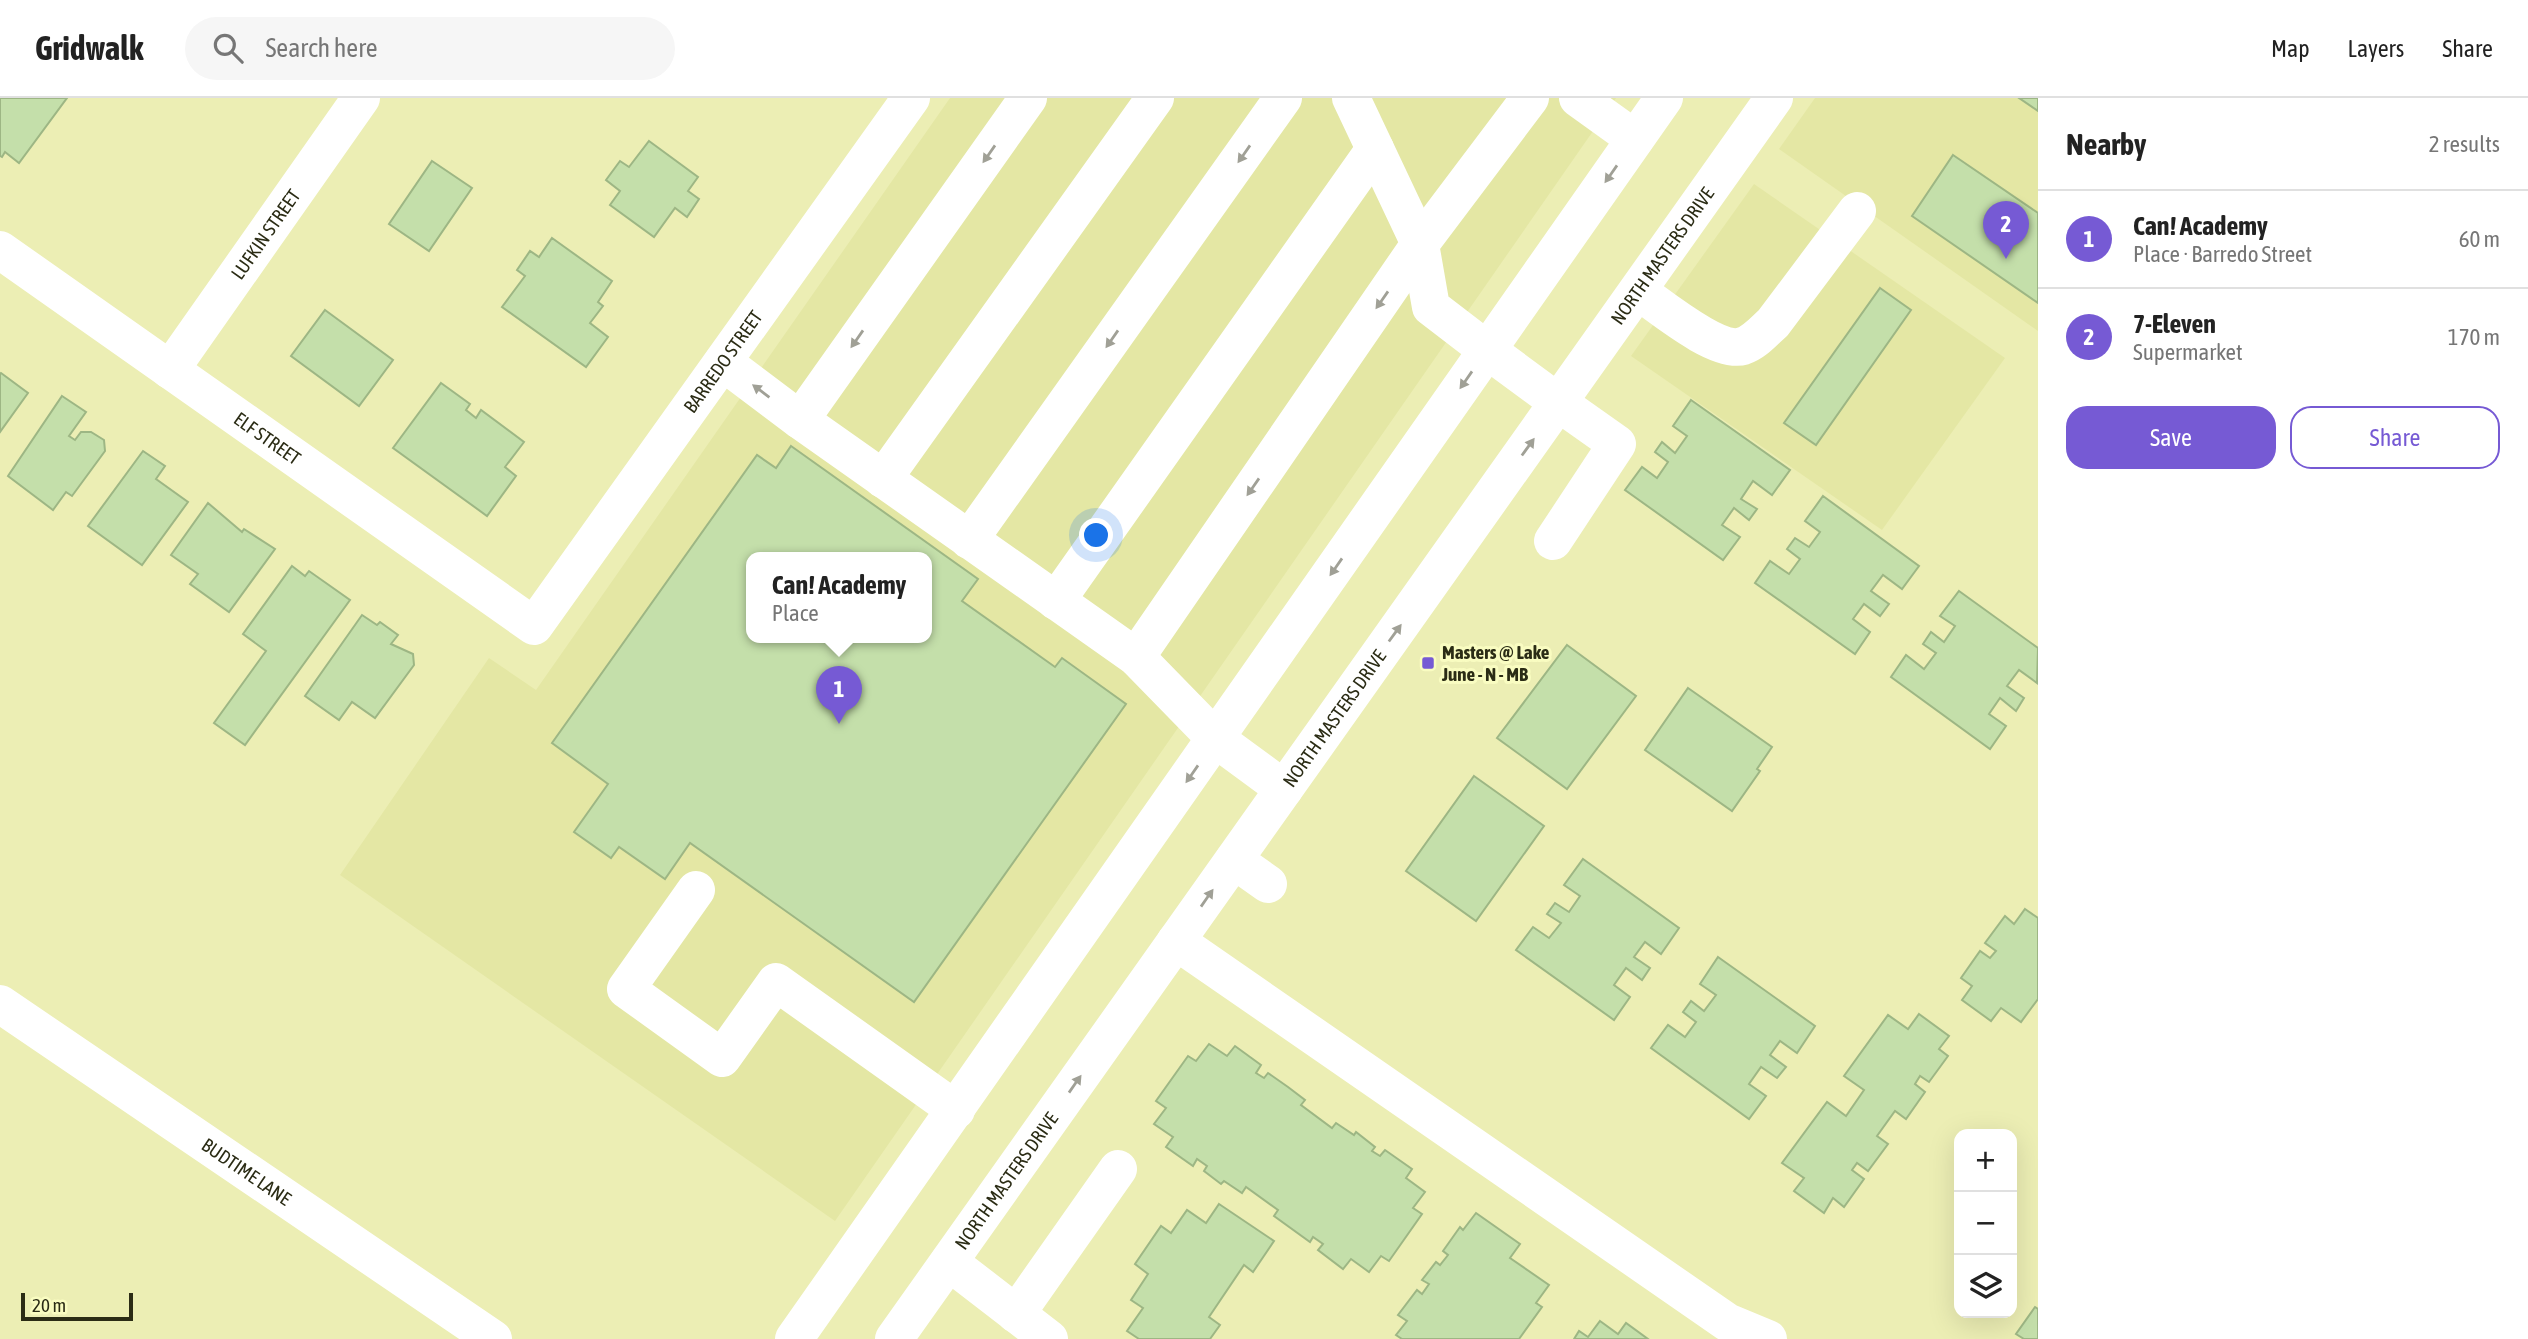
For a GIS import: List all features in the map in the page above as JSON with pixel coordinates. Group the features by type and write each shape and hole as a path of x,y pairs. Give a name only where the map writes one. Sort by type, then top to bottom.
{"main road":[{"name":"LUFKIN STREET","path":"170,370 361,98"},
{"name":"BARREDO STREET","path":"534,626 911,98"},
{"path":"800,420 1028,98"},
{"path":"883,479 1155,98"},
{"path":"969,540 1283,98"},
{"path":"1351,98 1420,244 1432,307 1618,444 1553,541"},
{"path":"1136,656 1420,244 1530,98"},
{"path":"1578,98 1635,139"},
{"path":"794,1339 1664,98"},
{"name":"NORTH MASTERS DRIVE","path":"894,1339 1774,98"},
{"path":"1056,601 1375,149"},
{"path":"1638,291 1702,336 1741,347 1759,337 1773,323 1857,211"},
{"name":"ELF STREET","path":"0,250 534,626"},
{"path":"723,362 800,420 1136,656 1216,739 1284,789"},
{"path":"1234,860 1268,884"},
{"path":"696,890 626,989 722,1058 776,982 957,1110"},
{"path":"1176,941 1727,1322 1768,1339"},
{"name":"BUDTIME LANE","path":"0,1004 493,1339"},
{"path":"1016,1314 1118,1169"},
{"path":"949,1262 1049,1339"}],"shaded area":[{"path":"950,98 1616,98 835,1221 340,875 489,658 536,690"},
{"path":"1815,98 2038,98 2038,331 1779,149"},
{"path":"1754,184 2005,358 1882,530 1631,356"}],"building":[{"path":"0,98 67,98 19,163 5,152 0,156"},
{"path":"2019,98 2038,98 2038,111"},
{"path":"649,141 698,177 688,191 699,199 687,217 675,208 654,237 610,205 620,191 606,180 620,161 629,167"},
{"path":"1953,155 2038,213 2038,303 1912,216"},
{"path":"432,161 472,188 429,251 389,224"},
{"path":"552,238 612,281 598,302 603,306 590,323 608,337 586,367 502,307 525,276 517,270 530,251 539,257"},
{"path":"1880,288 1911,310 1816,445 1784,423"},
{"path":"325,310 393,360 359,406 291,356"},
{"path":"0,374 28,393 0,432"},
{"path":"441,383 470,404 466,410 476,418 481,410 524,442 505,467 516,476 487,516 393,448"},
{"path":"62,396 86,412 69,436 75,440 81,432 91,432 104,440 105,451 72,496 66,492 53,510 8,476"},
{"path":"1691,400 1790,470 1772,495 1753,481 1741,499 1757,509 1749,520 1734,508 1722,525 1740,537 1723,560 1625,490 1642,467 1657,478 1668,462 1655,452 1662,442 1675,453 1687,436 1673,426"},
{"path":"791,446 978,579 962,601 1055,667 1062,658 1126,704 914,1002 690,843 665,879 619,847 611,858 574,832 608,784 552,743 757,455 776,468"},
{"path":"143,451 165,466 156,479 188,502 142,565 88,526"},
{"path":"1823,496 1919,566 1902,589 1883,575 1871,591 1889,604 1880,616 1864,604 1853,619 1870,632 1855,654 1755,583 1770,561 1789,574 1800,559 1787,549 1795,538 1809,547 1820,532 1805,521"},
{"path":"208,503 242,532 244,529 275,549 229,612 190,584 198,574 171,555"},
{"path":"292,566 305,576 309,571 350,600 245,745 214,723 266,651 243,634"},
{"path":"1959,591 2038,648 2037,683 2019,670 2007,686 2024,698 2016,711 2000,698 1989,714 2006,726 1990,749 1891,677 1906,655 1924,669 1936,653 1923,644 1931,632 1944,642 1955,626 1940,616"},
{"path":"362,615 377,625 380,622 398,635 391,644 413,654 414,665 375,718 352,702 339,720 305,696"},
{"path":"1567,645 1636,696 1567,789 1497,738"},
{"path":"1688,688 1772,747 1757,769 1760,771 1732,811 1645,750"},
{"path":"1474,776 1544,826 1476,921 1406,871"},
{"path":"1583,859 1679,928 1661,954 1645,942 1634,957 1650,968 1642,980 1626,968 1614,985 1630,997 1614,1020 1516,950 1533,927 1549,938 1561,923 1547,914 1555,903 1569,912 1580,896 1564,885"},
{"path":"2025,909 2038,918 2038,999 2021,1022 2001,1008 1991,1021 1962,1000 1972,986 1961,978 1980,951 1990,958 1996,951 1985,943 2005,916 2014,924"},
{"path":"1718,957 1815,1026 1797,1053 1780,1041 1770,1055 1786,1067 1777,1078 1761,1067 1749,1084 1766,1096 1749,1119 1651,1048 1668,1025 1685,1037 1696,1022 1683,1012 1691,1001 1704,1011 1716,995 1700,984"},
{"path":"1919,1014 1949,1036 1939,1049 1948,1056 1929,1082 1920,1076 1915,1084 1925,1092 1906,1119 1895,1111 1877,1136 1888,1144 1868,1171 1857,1163 1852,1170 1864,1179 1844,1207 1833,1198 1824,1213 1794,1191 1804,1178 1782,1163 1827,1102 1846,1116 1864,1090 1844,1076 1888,1015 1908,1029"},
{"path":"1209,1044 1227,1056 1235,1046 1261,1065 1256,1073 1264,1078 1268,1073 1288,1087 1305,1100 1301,1105 1332,1128 1336,1123 1354,1135 1356,1132 1375,1147 1372,1151 1380,1156 1385,1150 1412,1169 1406,1178 1425,1192 1413,1208 1422,1214 1389,1261 1381,1256 1369,1272 1351,1259 1343,1269 1318,1250 1323,1244 1313,1237 1310,1242 1274,1216 1278,1210 1246,1187 1242,1193 1224,1181 1221,1184 1204,1171 1207,1166 1197,1159 1193,1166 1166,1147 1173,1137 1154,1124 1166,1108 1156,1101 1188,1056 1196,1061"},
{"path":"1219,1204 1274,1241 1253,1272 1244,1265 1209,1317 1220,1325 1210,1339 1139,1339 1127,1331 1143,1308 1131,1300 1148,1274 1135,1264 1161,1226 1171,1233 1187,1210 1206,1223"},
{"path":"1476,1213 1520,1244 1510,1258 1549,1285 1536,1303 1542,1307 1519,1339 1402,1339 1396,1335 1407,1321 1398,1315 1417,1290 1422,1294 1429,1284 1422,1280 1436,1262 1440,1265 1448,1255 1443,1251 1460,1227 1463,1230"},
{"path":"2035,1307 2038,1309 2038,1339 2024,1339 2016,1334"},
{"path":"1600,1321 1618,1334 1626,1323 1648,1339 1574,1339 1579,1331 1588,1337"}],"place":[{"name":"7-Eleven","path":"2006,259"},
{"name":"Masters @ Lake June - N - MB","path":"1428,663"},
{"name":"Can! Academy","path":"839,724"}]}
